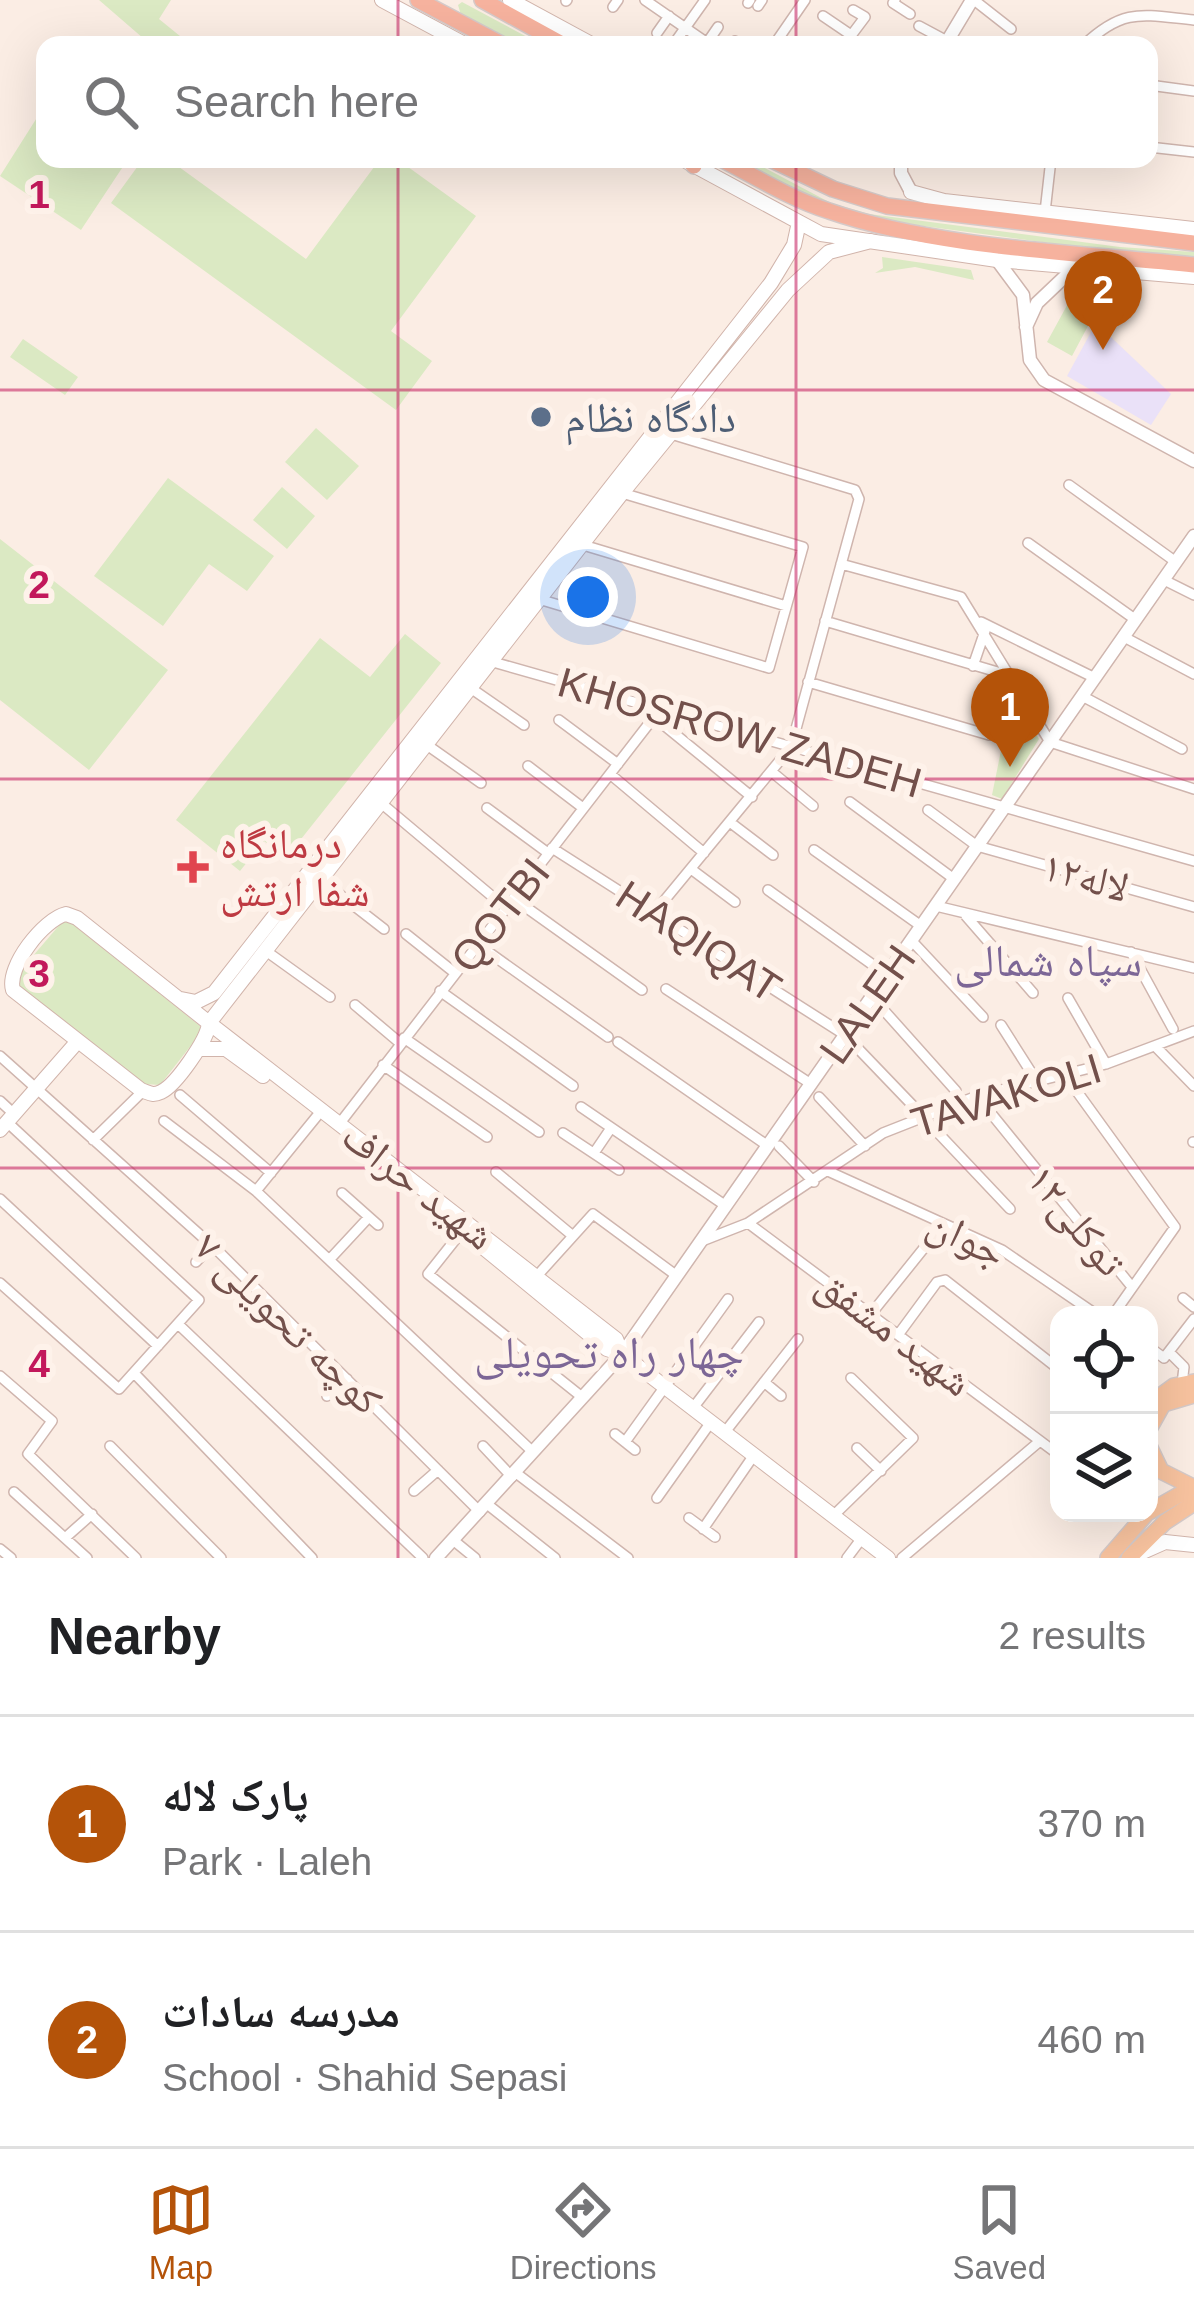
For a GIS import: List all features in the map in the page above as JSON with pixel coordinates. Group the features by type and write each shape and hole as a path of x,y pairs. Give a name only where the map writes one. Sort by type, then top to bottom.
{"highway":[{"path":"458,0 454,10 461,23"},
{"path":"482,0 548,36"},
{"path":"425,1 486,36"},
{"path":"738,168 798,199 859,220 1192,273"},
{"path":"789,168 832,189 887,206 1194,243"}],"main road":[{"path":"382,0 449,36"},
{"path":"510,0 535,6 580,36"},
{"path":"700,168 821,234 997,260 1192,273"},
{"path":"911,192 944,201 1194,229"},
{"path":"0,981 143,1091 164,1091 208,1036 220,997 560,564 770,284 790,253 799,222"},
{"path":"181,999 196,1002 220,997 266,951 321,880 351,830 381,803 542,600 560,564 583,545 812,264 829,252 872,242"},
{"path":"790,253 806,250 812,264"},
{"name":"شهید حراف","path":"14,967 50,921 66,914 77,918 256,1065 340,1123 536,1277 574,1314"},
{"path":"0,957 14,967 11,984 17,994"},
{"path":"7,1122 78,1041"},
{"path":"197,1050 226,1049 256,1065 574,1314 607,1348 622,1354 888,1558"},
{"path":"1158,1398 1190,1387"},
{"path":"1154,1414 1190,1387"},
{"path":"1158,1465 1161,1471 1194,1487"},
{"path":"1158,1507 1194,1487"},
{"path":"1121,1556 1194,1504"},
{"path":"1121,1556 1126,1522"},
{"path":"1121,1556 1142,1522"},
{"path":"1121,1556 1165,1542 1194,1545"}],"street":[{"path":"646,0 698,36"},
{"path":"680,36 705,0"},
{"path":"779,36 805,0"},
{"path":"895,0 910,14"},
{"path":"950,36 973,0 1011,28"},
{"path":"851,36 865,16 853,10"},
{"path":"657,33 669,16"},
{"path":"823,16 844,36"},
{"path":"1096,36 1122,16 1194,20"},
{"path":"919,26 935,36"},
{"path":"713,36 718,27"},
{"path":"1158,86 1194,91"},
{"path":"1158,148 1194,152"},
{"path":"901,168 911,192"},
{"path":"1046,212 1050,168"},
{"path":"997,260 1020,288 1030,360 1044,380 1192,456"},
{"path":"1025,328 1037,303 1075,267"},
{"path":"654,913 791,747 859,494 671,434"},
{"path":"1069,485 1176,562"},
{"path":"542,600 769,668 803,547 622,493"},
{"name":"LALEH","path":"436,1558 622,1354 726,1206 815,1091 845,1035 1194,536"},
{"path":"1028,543 1136,620"},
{"path":"583,545 786,606"},
{"path":"841,564 964,600 1050,742 1194,789"},
{"path":"1164,580 1194,596"},
{"path":"978,620 1095,678"},
{"path":"824,621 1011,676"},
{"path":"974,666 985,631"},
{"path":"1124,637 1194,674"},
{"name":"KHOSROW ZADEH","path":"493,662 1194,861"},
{"path":"808,682 989,735 998,731 1011,676"},
{"path":"472,689 524,725"},
{"path":"1082,696 1182,748"},
{"path":"657,712 752,796"},
{"name":"QOTBI","path":"340,1123 657,712"},
{"path":"559,720 618,764"},
{"path":"427,746 481,784"},
{"path":"528,766 583,808"},
{"path":"772,772 813,806"},
{"path":"610,774 704,853"},
{"path":"850,802 954,879"},
{"path":"381,803 443,856 642,990"},
{"name":"HAQIQAT","path":"487,808 845,1035 1010,1209"},
{"path":"928,810 977,846"},
{"path":"730,823 773,856"},
{"name":"لاله۱۲","path":"977,846 1194,907"},
{"path":"814,850 921,926"},
{"path":"692,869 734,902"},
{"path":"321,880 384,929"},
{"path":"769,890 887,975"},
{"path":"936,905 1194,968"},
{"path":"965,915 1034,994"},
{"path":"406,934 455,973"},
{"path":"911,940 983,1017"},
{"path":"477,944 773,1146 814,1183"},
{"path":"266,951 330,997"},
{"path":"1131,952 1172,1029"},
{"path":"666,989 815,1091 865,1146"},
{"path":"440,992 573,1086"},
{"path":"872,997 956,1091"},
{"path":"1068,998 1106,1064"},
{"path":"355,1006 539,1132"},
{"path":"1001,1025 1036,1080"},
{"name":"TAVAKOLI","path":"701,1241 748,1223 883,1133 920,1114 1106,1064 1194,1031"},
{"path":"1156,1047 1194,1086"},
{"name":"کوچه تحویلی ۷","path":"0,1056 212,1245 438,1470 555,1558"},
{"path":"383,1065 487,1137"},
{"path":"1065,1076 1175,1227 1119,1306"},
{"path":"93,1140 143,1091"},
{"path":"180,1095 271,1173"},
{"name":"توکلی۱۲","path":"977,1096 1132,1287"},
{"path":"0,1101 7,1122 199,1300 118,1389 0,1282"},
{"path":"581,1107 726,1206"},
{"path":"256,1191 317,1116"},
{"path":"164,1121 256,1191 533,1452"},
{"path":"594,1154 610,1128"},
{"path":"563,1133 619,1170"},
{"path":"496,1172 573,1236"},
{"name":"جوان","path":"830,1172 1002,1250 1084,1306"},
{"path":"342,1193 378,1226"},
{"path":"0,1199 158,1346"},
{"path":"536,1277 593,1214 677,1276"},
{"path":"330,1259 369,1217"},
{"name":"شهید مشفق","path":"748,1223 1050,1448"},
{"path":"463,1231 428,1274 582,1397"},
{"path":"871,1314 928,1243"},
{"path":"196,1262 212,1245"},
{"path":"898,1335 937,1282 945,1280 1050,1362"},
{"path":"1183,1298 1194,1307"},
{"path":"625,1442 728,1299"},
{"path":"1158,1354 1164,1358 1194,1319"},
{"path":"693,1408 759,1322"},
{"path":"178,1324 423,1558"},
{"path":"725,1432 798,1339"},
{"path":"1168,1352 1184,1367 1190,1387"},
{"path":"134,1373 312,1558"},
{"path":"0,1376 51,1420 28,1454 136,1558"},
{"path":"832,1516 914,1438 851,1378"},
{"path":"327,1396 347,1379"},
{"path":"764,1382 781,1396"},
{"path":"657,1498 711,1422"},
{"path":"615,1434 635,1450"},
{"path":"902,1558 1040,1441"},
{"path":"110,1446 221,1558"},
{"path":"483,1446 514,1475 628,1558"},
{"path":"857,1448 880,1471"},
{"path":"704,1528 754,1455"},
{"path":"414,1491 438,1470"},
{"path":"14,1492 87,1558"},
{"path":"65,1538 92,1514"},
{"path":"689,1518 715,1537"},
{"path":"847,1558 862,1538"},
{"path":"453,1540 475,1558"},
{"path":"0,1549 11,1558"}],"shaded area":[{"path":"1096,323 1171,394 1151,425 1067,376"}],"green space":[{"path":"99,0 171,0 159,19 180,36 141,36"},
{"path":"462,2 525,36 502,36 461,15 458,5"},
{"path":"36,119 36,168 122,168 81,230 0,176"},
{"path":"136,168 180,168 306,259 373,168 409,168 476,216 391,331 432,361 396,410 111,203"},
{"path":"751,168 765,168 831,203 869,214 1120,247 1194,252 1194,258 871,219 822,205"},
{"path":"882,257 971,270 974,280 915,267 875,273 883,268"},
{"path":"1071,298 1096,311 1072,356 1047,342"},
{"path":"23,339 78,377 65,395 10,357"},
{"path":"316,428 359,466 327,500 285,462"},
{"path":"168,478 274,556 247,591 209,564 163,626 94,576"},
{"path":"282,487 315,516 287,549 253,520"},
{"path":"0,539 168,670 89,770 0,700"},
{"path":"405,634 441,663 286,858 264,841 240,871 176,820 320,638 370,677"},
{"path":"1012,696 1039,739 1002,799 992,795"},
{"path":"62,922 70,922 200,1026 200,1034 160,1085 145,1084 20,986 20,971"}],"place":[{"name":"مدرسه سادات","path":"1103,350"},
{"name":"دادگاه نظام","path":"541,417"},
{"name":"پارک لاله","path":"1010,767"},
{"name":"درمانگاه شفا ارتش","path":"193,867"}],"district":[{"name":"سپاه شمالی","path":"1048,960"},
{"name":"چهار راه تحویلی","path":"609,1352"}]}
